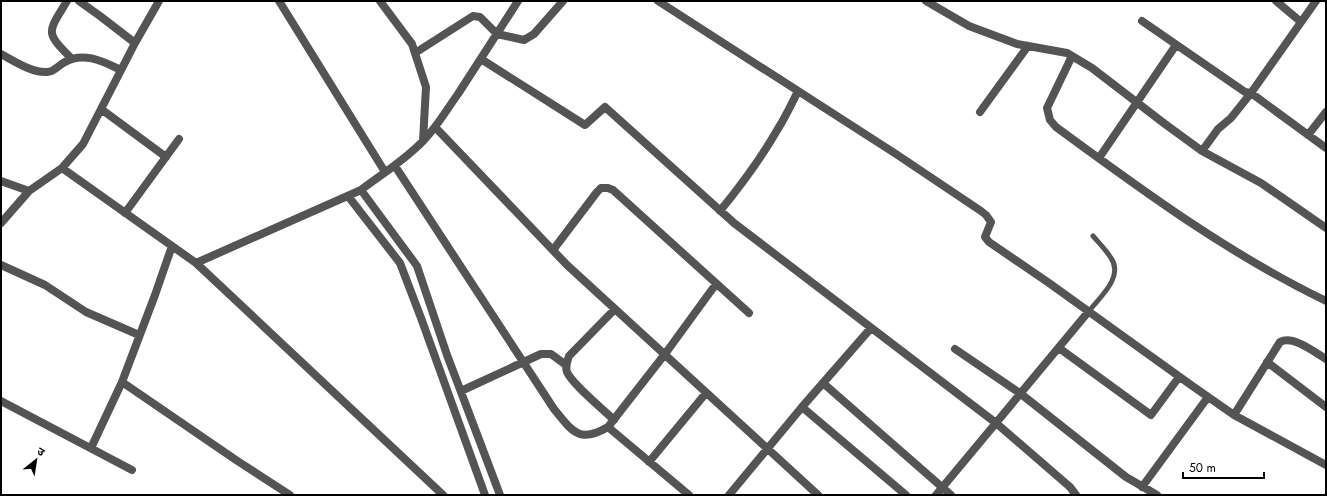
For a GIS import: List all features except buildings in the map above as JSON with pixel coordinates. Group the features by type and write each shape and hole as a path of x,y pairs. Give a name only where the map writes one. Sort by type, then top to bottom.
{"street":[{"path":"67,1 53,25 52,35 55,41 72,59"},
{"path":"78,1 135,43"},
{"path":"1,223 30,191 62,168 83,144 135,43 159,1"},
{"path":"279,1 385,172"},
{"path":"380,1 412,44 426,87 423,141"},
{"path":"196,264 361,190 395,166 423,141 435,127 518,1"},
{"path":"415,53 473,16 480,17 497,34 518,40 528,38 534,34 563,1"},
{"path":"658,1 896,154 986,214 990,222 985,237 986,239 1089,311 1179,377 1234,415 1326,464"},
{"path":"926,1 969,26 1017,44 1067,53 1092,68 1202,151 1261,183 1326,228"},
{"path":"1276,1 1302,22"},
{"path":"1202,151 1218,129 1231,118 1251,93 1316,1"},
{"path":"1142,21 1245,92 1251,93 1326,148"},
{"path":"1098,158 1176,45"},
{"path":"980,112 1028,46"},
{"path":"1,54 28,68 45,72 51,72 66,61 82,58 95,59 121,70"},
{"path":"1072,56 1047,108 1050,120 1056,127 1158,202 1226,246 1298,287 1326,301"},
{"path":"481,59 586,125 605,107 734,223 996,423 1070,487 1076,495"},
{"path":"720,211 762,155 780,127 798,91"},
{"path":"101,109 166,157"},
{"path":"1308,135 1326,112"},
{"path":"435,127 567,265 818,495"},
{"path":"125,213 179,139"},
{"path":"395,166 554,409 570,428 585,436 597,434 608,428 716,284"},
{"path":"62,168 196,264 443,495"},
{"path":"1,181 30,191"},
{"path":"553,250 600,188 608,188 613,190 749,313"},
{"path":"361,190 417,266 461,391 500,495"},
{"path":"348,196 400,262 485,495"},
{"path":"91,448 122,382 139,335 156,295 172,246"},
{"path":"1,265 45,285 86,312 139,335"},
{"path":"614,420 573,381 567,372 566,365 569,356 615,309"},
{"path":"936,495 1089,311"},
{"path":"729,495 802,407 871,328"},
{"path":"1234,415 1280,342 1288,339 1294,341 1326,359"},
{"path":"1059,348 1151,415 1179,377"},
{"path":"955,349 1021,394 1126,477 1157,495"},
{"path":"461,391 541,354 547,353 566,365"},
{"path":"1267,362 1326,407"},
{"path":"122,382 290,495"},
{"path":"823,383 951,495"},
{"path":"649,462 706,393"},
{"path":"1142,487 1208,397"},
{"path":"1,401 132,470"},
{"path":"802,407 906,495"},
{"path":"608,428 689,495"}],"lane":[{"path":"1089,311 1106,291 1115,274 1112,259 1093,236"}]}
